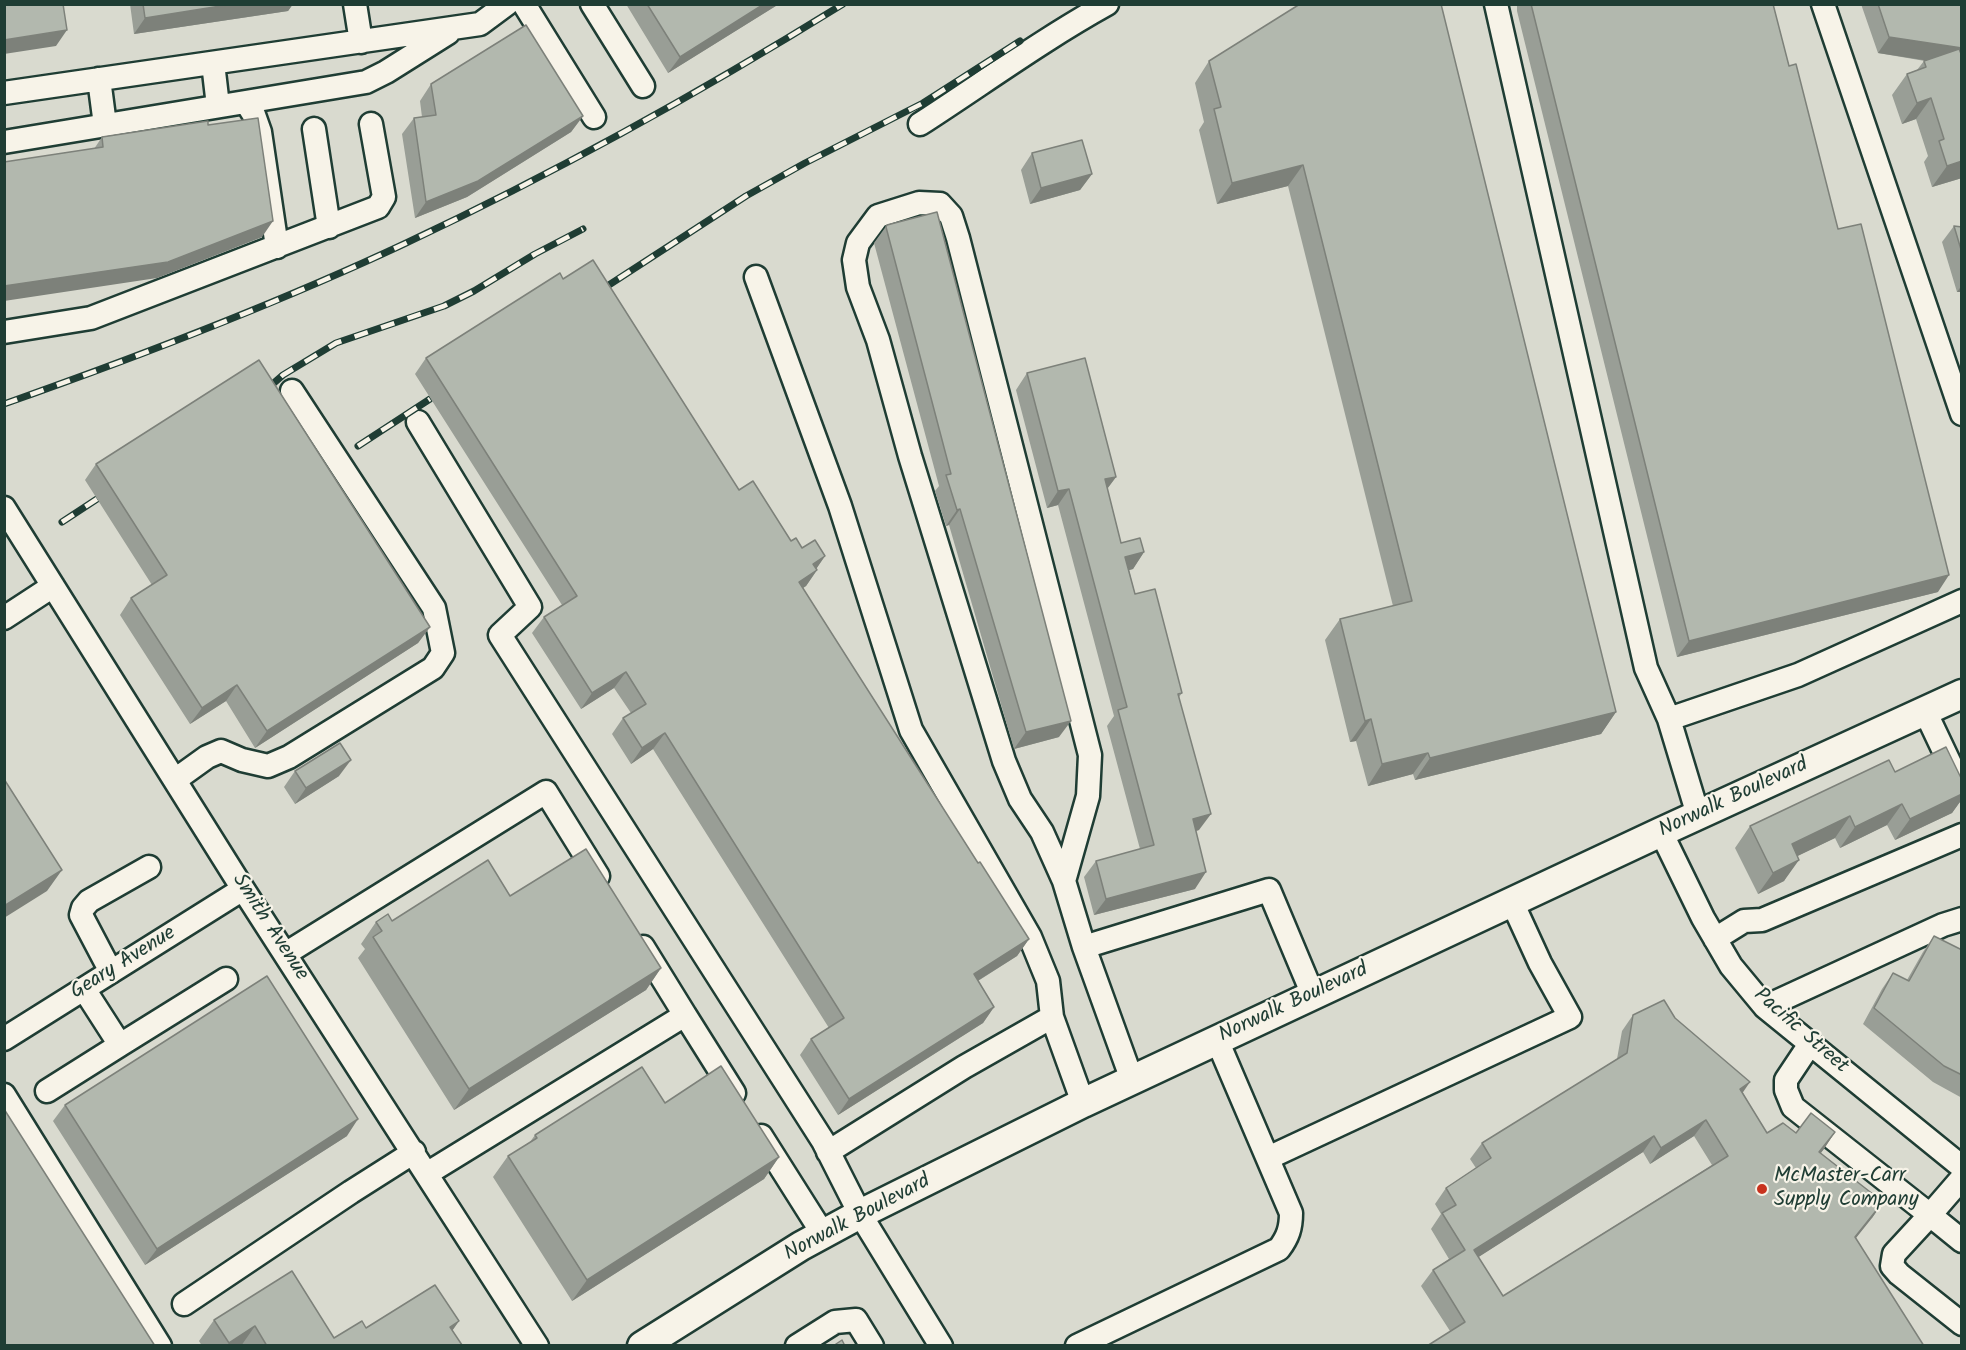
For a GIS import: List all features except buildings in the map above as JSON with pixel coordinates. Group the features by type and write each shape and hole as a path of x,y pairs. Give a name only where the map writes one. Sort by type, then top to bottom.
{"main road":[{"name":"Norwalk Boulevard","path":"642,1346 823,1234 1083,1103 1661,832 1962,694"}],"street":[{"path":"355,4 361,42"},
{"path":"4,93 455,29 480,24 507,4"},
{"path":"524,4 594,117"},
{"path":"592,4 643,87"},
{"path":"920,124 1060,31 1107,4"},
{"path":"1496,4 1646,668 1670,719 1698,815"},
{"path":"1823,4 1962,414"},
{"path":"4,142 366,82 455,29"},
{"path":"213,63 218,106"},
{"path":"99,79 105,125"},
{"path":"246,102 260,132 278,247"},
{"path":"4,332 91,318 378,207 384,197 371,124"},
{"path":"314,129 329,227"},
{"path":"1064,881 1088,796 1090,755 958,238 951,216 940,204 919,203 879,216 858,243 854,260 858,287 878,340 910,456 1004,761 1020,799 1042,832 1064,881 1084,947 1132,1080"},
{"path":"756,277 840,506 910,730 1030,937 1048,981 1052,1017 1083,1103"},
{"path":"175,780 207,757 221,752 268,766 289,757 433,668 443,653 434,608 292,391"},
{"path":"418,422 530,607 500,635 828,1152 860,1214 941,1346"},
{"name":"Smith Avenue","path":"4,508 243,889 428,1173 537,1346"},
{"path":"4,618 53,586"},
{"path":"1670,719 1798,675 1962,601"},
{"path":"1925,711 1962,789"},
{"path":"285,954 546,792 608,891"},
{"name":"Pacific Street","path":"1661,832 1731,966 1765,1007 1962,1167"},
{"path":"1715,939 1744,921 1762,920 1962,835"},
{"path":"111,972 81,915 83,908 89,901 149,867"},
{"name":"Geary Avenue","path":"4,1039 243,889"},
{"path":"1084,947 1269,890 1313,995"},
{"path":"1268,1158 1570,1017 1540,963 1512,902"},
{"path":"1765,1007 1943,925 1962,919"},
{"path":"633,931 823,1234"},
{"path":"47,1091 226,979"},
{"path":"84,989 120,1045"},
{"path":"428,1173 685,1015"},
{"path":"828,1152 964,1067 1052,1017"},
{"path":"1077,1346 1279,1249 1287,1238 1291,1226 1291,1213 1217,1040"},
{"path":"1810,1044 1786,1080 1786,1090 1793,1107 1962,1241"},
{"path":"4,1095 160,1346"},
{"path":"184,1304 414,1152"},
{"path":"1962,1178 1894,1254 1892,1266 1962,1324"},
{"path":"797,1346 835,1322 856,1320 872,1346"}],"shaded area":[{"path":"5,5 1961,5 1961,1345 5,1345"}],"railway":[{"path":"4,404 206,329 404,244 516,189 627,130 736,69 843,4"},
{"path":"595,294 746,196 923,103 1020,41"},
{"path":"260,395 283,375 336,343 444,306 583,229"},
{"path":"358,446 430,399"},
{"path":"62,522 97,499"}],"place":[{"name":"McMaster-Carr Supply Company","path":"1762,1189"}]}
